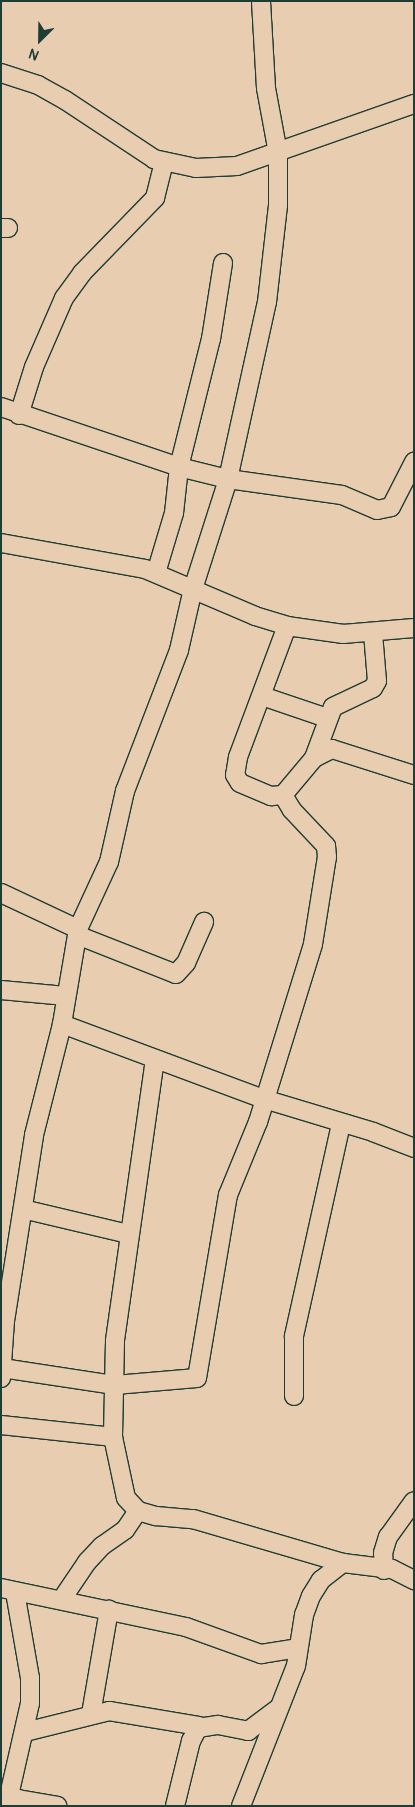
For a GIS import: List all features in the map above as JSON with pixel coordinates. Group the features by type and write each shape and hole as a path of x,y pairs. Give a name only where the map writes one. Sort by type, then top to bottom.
{"street":[{"path":"1,1378 5,1321 34,1135 62,1024 77,932 109,862 119,809 178,650 193,589 228,479 266,302 278,205 278,153 266,88 260,1"},
{"path":"1,72 31,82 58,96 132,147 164,163 196,168 237,166 278,153 370,117 414,104"},
{"path":"19,415 34,367 64,298 82,273 155,198 164,163"},
{"path":"156,573 174,513 180,467 211,339 223,263"},
{"path":"1,407 19,415 180,467 228,479 342,495 377,510 391,507 414,462"},
{"path":"1,543 122,563 156,573 255,616 287,626 330,633 373,633 414,628"},
{"path":"287,626 243,743 236,775 240,783 270,796 283,795 322,751 345,751 414,774"},
{"path":"314,758 327,718 333,707 373,688 377,681 373,633"},
{"path":"262,696 327,718"},
{"path":"2,1368 115,1385 197,1378 228,1195 264,1100 313,944 327,856 326,846 292,810 283,795"},
{"path":"1,894 77,932 176,974 186,964 204,922"},
{"path":"1,990 66,996"},
{"path":"62,1024 264,1100 373,1132 414,1148"},
{"path":"155,1059 115,1340 113,1437 126,1498 138,1511 156,1516 192,1519 343,1563 384,1570 392,1569 414,1580"},
{"path":"294,1396 294,1336 341,1124"},
{"path":"23,1208 129,1234"},
{"path":"1,1425 113,1437"},
{"path":"384,1570 383,1553 388,1537 414,1501"},
{"path":"62,1599 87,1562 102,1546 125,1530 138,1511"},
{"path":"241,1806 296,1666 304,1615 314,1591 323,1578 343,1563"},
{"path":"57,1806 4,1802 24,1732 30,1678 8,1590 62,1599 186,1628 261,1654 298,1648"},
{"path":"91,1714 109,1610"},
{"path":"24,1732 109,1711 200,1726 218,1725 248,1731 281,1705"},
{"path":"174,1806 191,1741 200,1726"}]}
